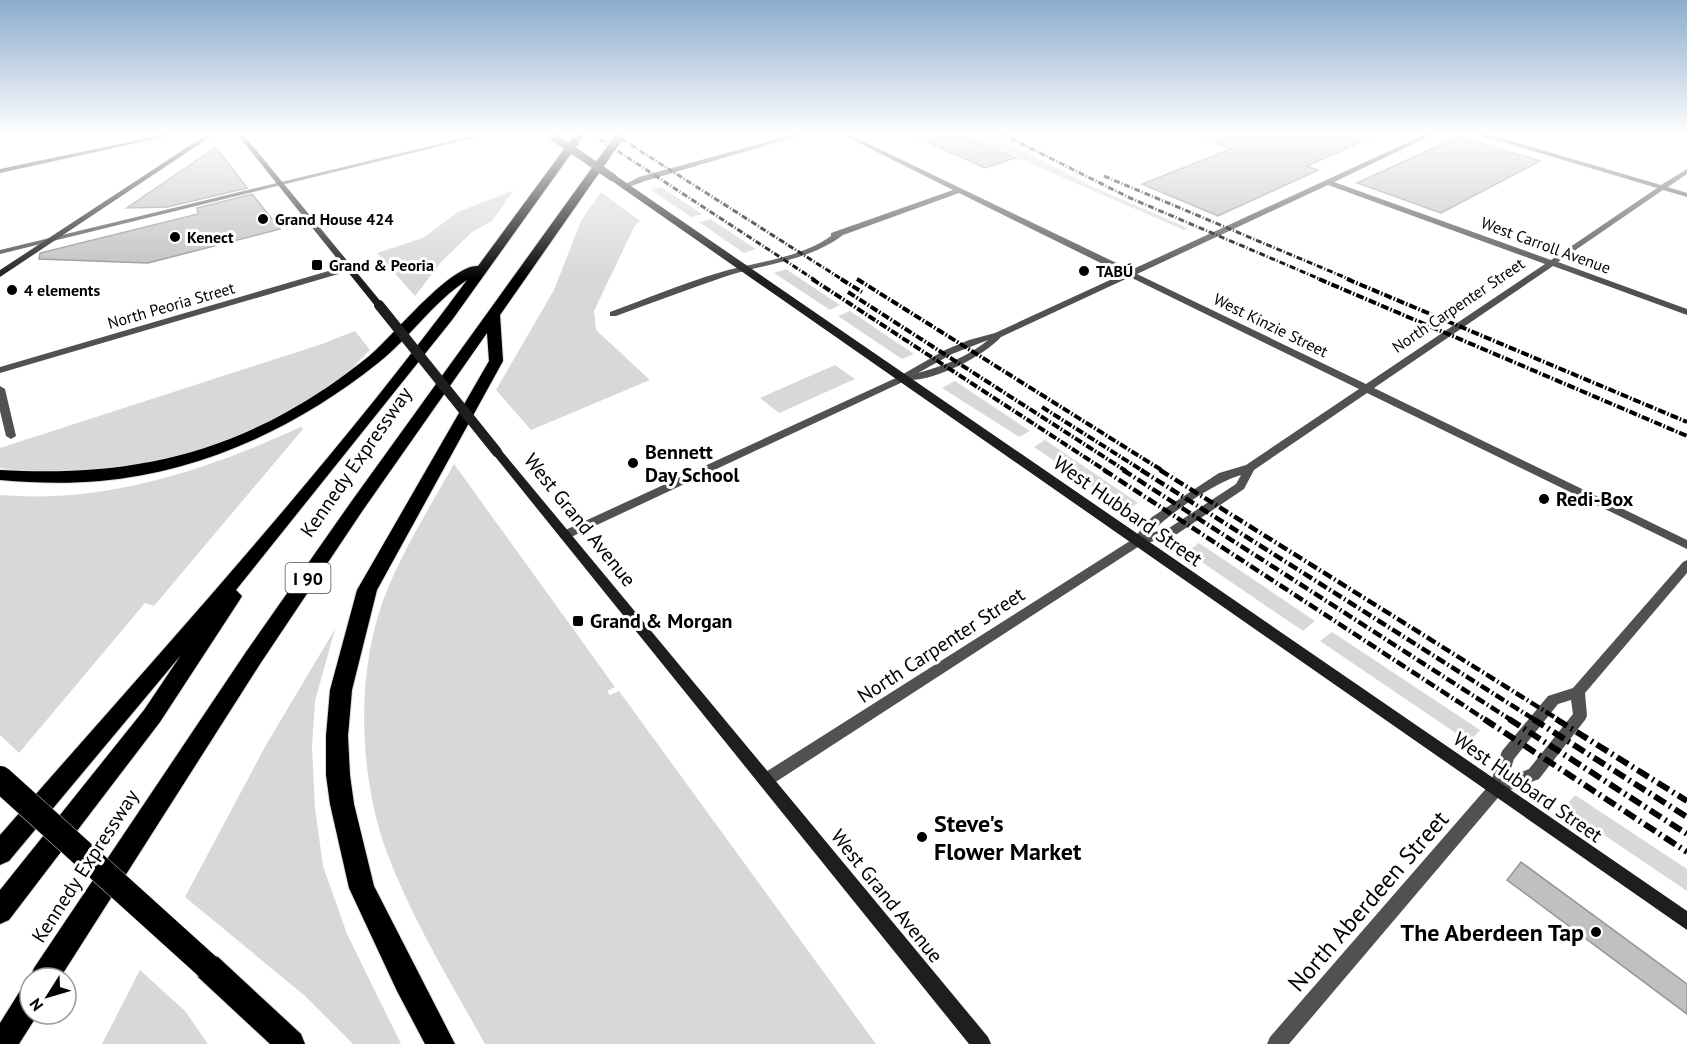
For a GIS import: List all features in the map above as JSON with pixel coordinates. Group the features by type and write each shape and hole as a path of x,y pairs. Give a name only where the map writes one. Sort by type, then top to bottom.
{"highway":[{"name":"Kennedy Expressway","path":"0,853 276,530 447,317 545,182"},
{"name":"Kennedy Expressway","path":"52,966 253,658 357,506 587,182"},
{"path":"0,475 33,479 84,478 132,473 185,461 238,443 290,419 334,391 376,358 435,296 486,261"},
{"path":"441,1044 407,981 362,888 342,804 338,776 337,736 341,690 367,590 496,361 493,315"},
{"name":"I 90","path":"0,911 152,716 276,530"},
{"path":"0,778 291,1044"},
{"path":"3,1044 18,1020"}],"main road":[{"path":"0,274 139,182"},
{"name":"West Hubbard Street","path":"619,182 1687,921"},
{"name":"West Grand Avenue","path":"280,183 981,1044"}],"street":[{"path":"0,252 285,182"},
{"path":"626,186 652,182"},
{"name":"West Kinzie Street","path":"943,182 1687,545"},
{"path":"565,535 902,379 934,372 991,345 999,335 1328,182"},
{"name":"West Carroll Avenue","path":"1328,182 1687,312"},
{"path":"1642,182 1687,195"},
{"name":"North Carpenter Street","path":"1137,542 1156,520 1223,476 1250,468 1672,182"},
{"path":"613,314 743,268 773,263 825,244 840,233 960,190"},
{"name":"North Peoria Street","path":"0,370 350,268"},
{"path":"0,389 11,436"},
{"name":"North Carpenter Street","path":"766,780 1137,542 1173,531 1240,486 1250,468"},
{"name":"North Aberdeen Street","path":"1277,1044 1496,788 1507,756 1553,700 1578,692 1687,565"},
{"name":"North Aberdeen Street","path":"1496,788 1534,774 1580,716 1578,692"}],"shaded area":[{"path":"1073,182 1083,182 1188,228 1184,230"},
{"path":"661,187 702,214 691,217 651,190"},
{"path":"514,190 492,221 472,232 442,261 415,296 377,253 423,238 458,212"},
{"path":"601,192 640,221 634,227 594,311 596,330 650,380 531,430 496,390 554,290 581,221"},
{"path":"710,219 756,249 744,253 699,222"},
{"path":"786,269 840,305 830,310 774,273"},
{"path":"850,311 914,354 902,359 838,316"},
{"path":"355,331 370,350 337,382 262,426 220,443 176,457 87,472 43,472 0,468 0,448 322,344"},
{"path":"835,365 855,379 779,413 760,398"},
{"path":"955,381 1030,431 1019,437 942,388"},
{"path":"301,427 303,429 154,606 145,603 19,753 0,735 0,495 78,494 117,489 192,470"},
{"path":"1045,440 1138,503 1126,510 1034,447"},
{"path":"454,464 615,687 607,691 610,695 619,691 876,1044 485,1044 432,949 407,900 386,850 370,787 364,719 365,685 377,618 403,556"},
{"path":"1199,543 1315,621 1303,631 1187,552"},
{"path":"335,629 315,701 312,747 315,808 323,866 347,934 401,1044 353,1044 305,996 185,897 266,745"},
{"path":"1332,632 1480,730 1469,742 1320,641"},
{"path":"1575,795 1687,869 1687,891 1564,808"},
{"path":"140,970 185,1011 208,1044 102,1044"}],"building":[{"path":"165,182 242,182 247,188 167,207 127,208"},
{"path":"1148,182 1293,182 1218,216 1142,184"},
{"path":"1360,182 1501,182 1441,213 1357,183"},
{"name":"Kenect","path":"252,194 280,229 148,263 39,259 40,253 198,214 197,208"},
{"name":"The Aberdeen Tap","path":"1521,862 1687,984 1687,1014 1507,880"}],"railway":[{"path":"665,182 815,280"},
{"path":"689,182 843,280"},
{"path":"1097,182 1130,198 1322,280"},
{"path":"1118,182 1351,280"},
{"path":"812,279 1106,471"},
{"path":"841,279 862,292"},
{"path":"857,279 1163,471"},
{"path":"1319,279 1687,436"},
{"path":"1347,279 1687,422"},
{"path":"848,292 1126,471"},
{"path":"1042,407 1143,471"},
{"path":"1104,470 1486,720"},
{"path":"1123,470 1511,720"},
{"path":"1141,470 1535,720"},
{"path":"1160,470 1559,720"},
{"path":"1484,719 1687,852"},
{"path":"1509,719 1687,834"},
{"path":"1533,719 1687,817"},
{"path":"1556,719 1687,801"}],"place":[{"name":"Grand House 424","path":"263,219"},
{"name":"Kenect","path":"175,237"},
{"name":"Grand & Peoria","path":"317,265"},
{"name":"TABÚ","path":"1084,271"},
{"name":"4 elements","path":"12,290"},
{"name":"Bennett Day School","path":"633,463"},
{"name":"Redi-Box","path":"1544,499"},
{"name":"Grand & Morgan","path":"578,621"},
{"name":"Steve's Flower Market","path":"922,837"},
{"name":"The Aberdeen Tap","path":"1596,932"}]}
